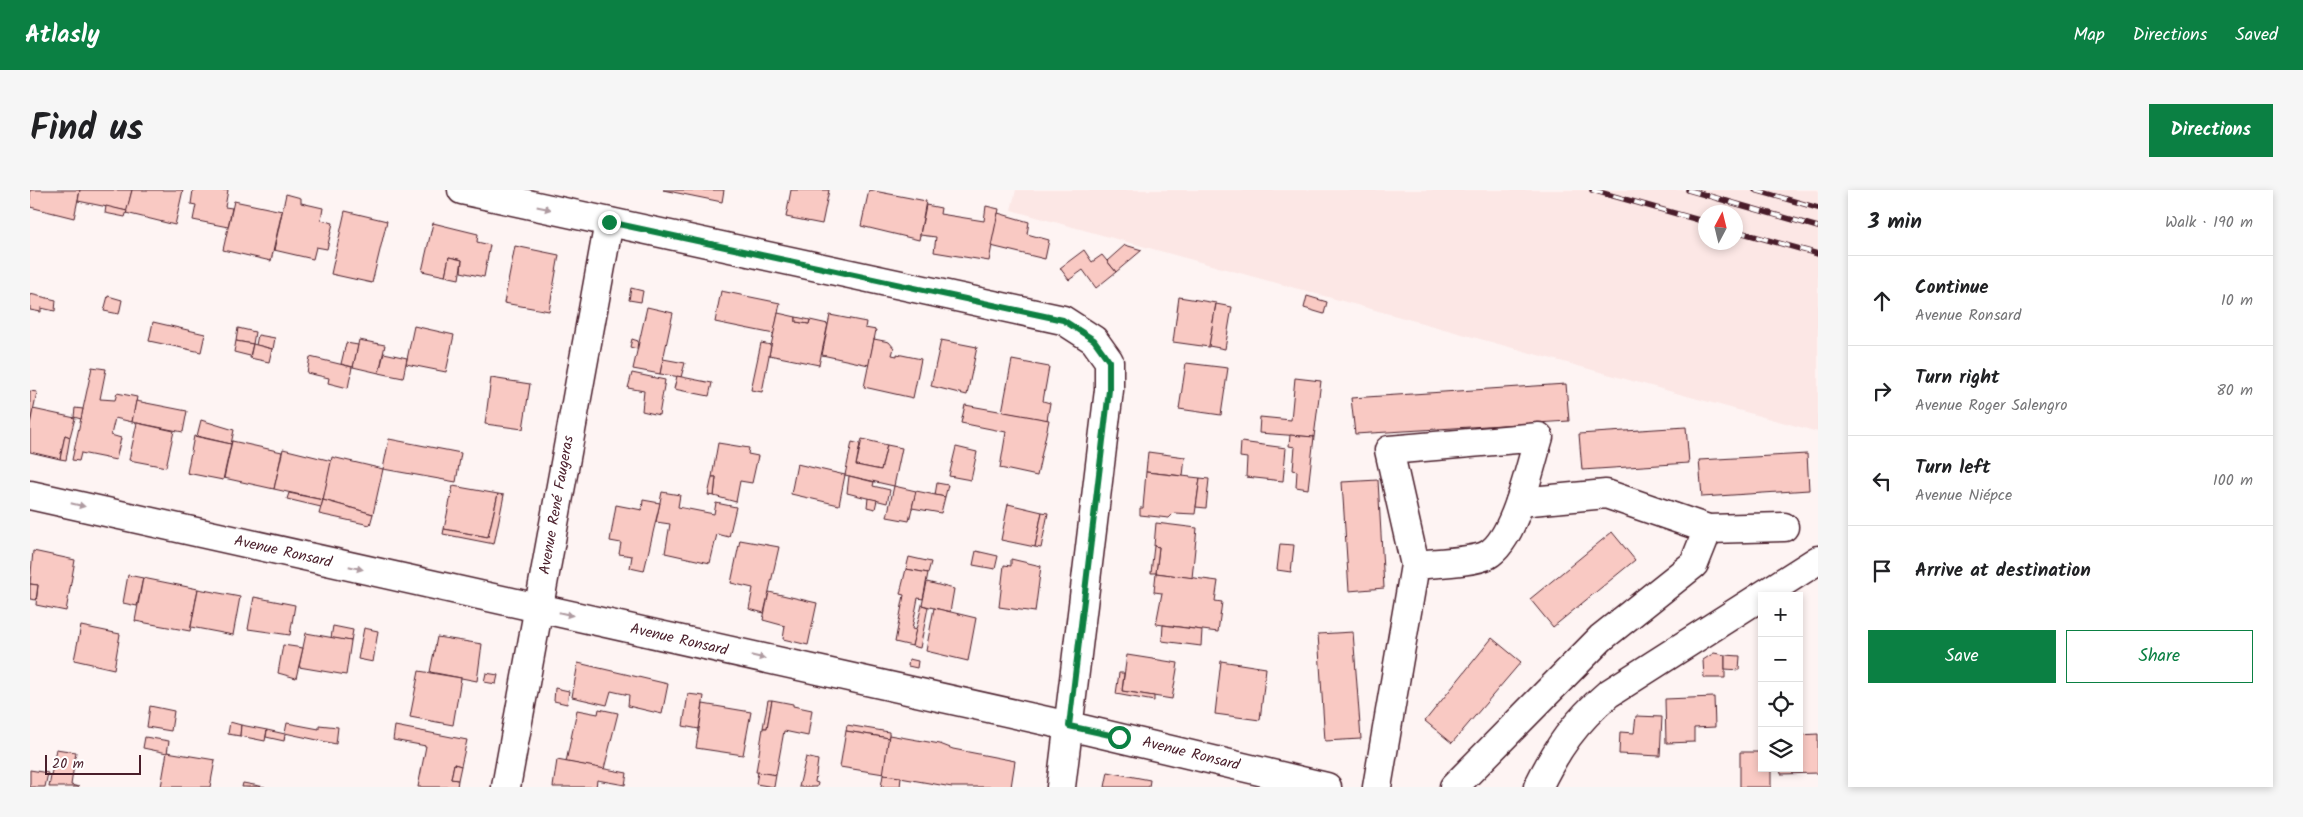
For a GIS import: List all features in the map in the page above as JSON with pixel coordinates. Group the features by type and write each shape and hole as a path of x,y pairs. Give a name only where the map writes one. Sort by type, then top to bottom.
{"street":[{"path":"462,190 1063,320 1094,340 1109,361 1109,390 1061,787"},
{"name":"Avenue René Faugeras","path":"506,787 609,222"},
{"path":"1377,787 1415,565 1388,450 1539,437 1520,502 1503,541 1487,555 1415,565"},
{"path":"1520,502 1606,494 1708,529 1784,527"},
{"name":"Avenue Ronsard","path":"30,495 1069,726 1327,787"},
{"path":"1454,787 1601,638 1694,564 1708,529"},
{"path":"1538,787 1556,751 1570,732 1587,712 1608,694 1818,560"}],"shaded area":[{"path":"1016,190 1818,190 1818,432 1011,210"}],"building":[{"path":"30,190 80,190 74,218 30,207"},
{"path":"80,190 132,190 127,211 78,201"},
{"path":"132,190 183,190 175,225 126,213"},
{"path":"193,190 228,190 225,207 232,208 228,227 193,220 196,205 191,204"},
{"path":"663,190 724,190 722,202"},
{"path":"791,190 829,190 822,224 786,217"},
{"path":"869,190 926,201 919,240 861,226"},
{"path":"286,194 301,198 301,203 323,208 321,220 333,223 327,249 316,247 313,259 274,250"},
{"path":"234,201 282,211 271,261 223,250"},
{"path":"926,205 941,208 940,214 984,221 986,206 999,209 989,261 934,252 936,237 920,235"},
{"path":"106,206 127,211 125,217 105,213"},
{"path":"345,211 387,221 372,283 331,274"},
{"path":"998,213 1029,222 1027,234 1049,240 1045,259 991,246"},
{"path":"433,223 478,234 477,242 490,245 484,277 461,272 462,260 449,257 445,276 422,271"},
{"path":"1125,245 1142,250 1116,272 1107,261"},
{"path":"515,246 559,255 549,311 504,303"},
{"path":"1084,250 1092,262 1102,255 1116,272 1096,288 1083,270 1069,280 1060,268"},
{"path":"449,257 462,260 459,279 445,276"},
{"path":"631,288 643,291 641,302 629,300"},
{"path":"721,291 780,303 774,334 715,322"},
{"path":"30,294 56,300 55,311 41,308 41,312 30,310"},
{"path":"108,296 122,300 119,314 104,311"},
{"path":"1307,296 1327,302 1324,314 1304,308"},
{"path":"1179,297 1216,303 1209,347 1173,342"},
{"path":"1216,304 1232,307 1225,349 1209,346"},
{"path":"647,307 673,313 660,374 633,369"},
{"path":"778,313 796,317 796,322 809,324 810,320 828,324 819,365 769,355"},
{"path":"830,315 866,322 865,328 876,330 869,365 822,355"},
{"path":"796,317 810,320 809,324 796,322"},
{"path":"153,322 205,334 201,352 149,341"},
{"path":"414,326 454,335 446,372 406,364"},
{"path":"238,328 255,332 253,344 236,341"},
{"path":"258,335 275,338 273,349 256,345"},
{"path":"632,339 638,341 637,349 630,347"},
{"path":"874,339 889,342 894,348 892,355 897,356 897,354 921,359 913,398 864,387"},
{"path":"359,340 385,345 379,373 353,367"},
{"path":"941,340 977,347 967,395 931,386"},
{"path":"236,341 253,344 250,356 234,352"},
{"path":"346,343 358,345 353,367 341,364"},
{"path":"761,343 771,345 762,392 751,390"},
{"path":"253,344 272,349 269,362 250,358"},
{"path":"384,353 407,358 403,378 379,373"},
{"path":"310,357 352,367 348,388 328,383 329,378 307,373"},
{"path":"663,359 685,363 681,377 660,374"},
{"path":"1012,360 1049,367 1043,401 1050,403 1047,420 1002,412"},
{"path":"1186,363 1228,368 1221,415 1179,409"},
{"path":"92,367 106,369 100,399 115,400 117,393 137,397 132,422 115,418 111,435 121,438 116,460 81,453 79,461 72,460"},
{"path":"632,373 665,380 659,415 642,411 644,391 628,388"},
{"path":"677,376 712,383 709,396 674,389"},
{"path":"491,378 530,384 523,429 485,424"},
{"path":"1295,378 1321,381 1314,437 1259,433 1260,417 1291,420"},
{"path":"1566,384 1569,421 1355,434 1351,398"},
{"path":"30,391 37,392 30,425"},
{"path":"136,401 187,411 183,432 132,422"},
{"path":"965,405 1049,420 1037,476 1000,468 1006,432 961,423"},
{"path":"75,408 83,409 81,419 74,417"},
{"path":"33,409 75,418 70,437 65,435 60,459 30,452 30,425"},
{"path":"201,420 234,430 231,444 197,436"},
{"path":"137,423 174,431 166,467 129,460"},
{"path":"1686,427 1689,463 1582,470 1579,434"},
{"path":"65,435 70,437 66,460 60,459"},
{"path":"1290,435 1314,437 1308,489 1296,487 1297,471 1293,470 1295,447 1289,446"},
{"path":"194,436 231,444 223,480 187,473"},
{"path":"389,439 461,453 456,482 383,469"},
{"path":"862,439 887,445 881,470 856,465"},
{"path":"232,441 282,452 274,489 224,478"},
{"path":"852,442 860,444 856,465 881,470 887,445 902,448 894,486 845,475"},
{"path":"1241,442 1286,448 1283,481 1246,477 1247,458 1240,457"},
{"path":"718,443 749,448 748,454 758,456 752,483 740,481 736,502 714,496 716,477 712,477"},
{"path":"956,447 977,452 971,480 949,476"},
{"path":"283,449 332,461 323,500 274,489"},
{"path":"1148,452 1185,457 1183,476 1146,472"},
{"path":"1807,454 1809,490 1702,497 1699,460"},
{"path":"332,457 383,469 373,514 323,500"},
{"path":"797,464 845,475 839,505 791,494"},
{"path":"1146,472 1200,478 1195,514 1174,513 1169,518 1140,515 1140,508 1143,508"},
{"path":"849,476 874,482 873,486 890,490 887,503 847,493"},
{"path":"712,477 716,477 714,496 708,495"},
{"path":"1200,478 1209,479 1206,508 1196,507"},
{"path":"1378,480 1384,588 1349,591 1342,482"},
{"path":"937,483 948,485 945,497 935,495"},
{"path":"453,486 498,494 488,537 444,529"},
{"path":"894,486 916,491 909,521 887,517"},
{"path":"916,491 945,497 941,513 912,508"},
{"path":"662,492 680,495 678,507 714,514 716,503 736,507 729,537 717,534 710,563 665,553 670,524 656,522"},
{"path":"289,493 323,500 321,507 287,499"},
{"path":"498,494 504,495 494,544 443,534 444,529 488,537"},
{"path":"868,498 877,500 875,509 867,507"},
{"path":"323,500 373,514 370,525 319,514"},
{"path":"643,500 660,503 644,571 630,568 632,556 619,554 621,543 610,541 616,505 642,510"},
{"path":"1008,504 1042,512 1035,547 1001,540"},
{"path":"1042,512 1048,513 1041,548 1035,547"},
{"path":"1156,523 1197,528 1192,578 1156,573 1159,547 1154,546"},
{"path":"1612,532 1635,560 1553,627 1530,599"},
{"path":"740,540 779,547 764,613 749,609 753,588 731,583"},
{"path":"1280,544 1294,545 1291,572 1277,570"},
{"path":"1154,546 1159,547 1156,573 1151,573"},
{"path":"33,551 75,560 66,611 36,605 38,585 30,584"},
{"path":"976,551 998,556 995,569 973,565"},
{"path":"909,557 931,562 928,573 906,569"},
{"path":"1011,559 1041,566 1035,612 999,607 1004,565 1011,566"},
{"path":"906,569 928,573 923,599 918,598 912,629 916,630 912,646 895,642 904,595 900,594"},
{"path":"1156,573 1218,581 1215,601 1222,602 1218,632 1156,624 1162,593 1154,592"},
{"path":"128,575 143,578 137,606 123,603"},
{"path":"143,578 198,589 190,631 135,621"},
{"path":"927,582 954,589 950,612 922,605"},
{"path":"30,584 38,585 36,600 30,599"},
{"path":"198,589 240,597 233,635 191,627"},
{"path":"769,592 817,603 808,645 783,639 785,626 763,620"},
{"path":"254,597 295,605 290,635 248,629"},
{"path":"922,605 928,607 920,648 912,646"},
{"path":"934,608 976,618 968,661 926,651"},
{"path":"1163,625 1202,630 1201,646 1162,641"},
{"path":"81,626 120,634 114,669 74,660"},
{"path":"333,626 353,630 351,641 331,638"},
{"path":"364,628 378,631 373,662 358,659"},
{"path":"1353,632 1361,739 1325,741 1318,634"},
{"path":"306,633 351,641 346,675 299,667"},
{"path":"437,637 482,644 477,681 430,672"},
{"path":"1492,638 1521,662 1452,743 1425,721"},
{"path":"283,645 303,648 296,678 278,673"},
{"path":"1714,653 1725,655 1725,678 1704,678 1703,660"},
{"path":"1127,655 1178,663 1172,699 1122,691"},
{"path":"1725,655 1740,656 1739,670 1725,669"},
{"path":"909,659 918,661 917,668 908,666"},
{"path":"1221,661 1266,668 1260,720 1215,714"},
{"path":"578,663 668,684 662,714 628,706 629,695 611,691 607,705 572,697"},
{"path":"419,671 461,678 453,725 410,717"},
{"path":"486,673 498,675 496,684 484,682"},
{"path":"1119,673 1124,673 1122,691 1154,696 1154,701 1116,694"},
{"path":"555,688 569,691 567,704 554,701"},
{"path":"688,694 704,696 699,729 683,726"},
{"path":"1714,697 1715,727 1694,728 1694,742 1666,743 1665,699"},
{"path":"768,700 772,700 767,728 763,728"},
{"path":"772,700 812,710 808,736 784,731 776,775 756,772 763,728 767,728"},
{"path":"703,704 751,712 743,755 696,748"},
{"path":"150,706 174,711 171,731 147,727"},
{"path":"599,709 618,713 604,769 566,762 577,710 598,714"},
{"path":"1636,716 1662,717 1660,756 1619,754 1620,732 1634,733"},
{"path":"230,722 241,725 240,736 228,734"},
{"path":"287,723 319,729 319,725 338,727 336,744 285,733"},
{"path":"241,725 267,730 265,741 240,736"},
{"path":"847,725 889,732 889,738 846,731"},
{"path":"395,726 467,740 461,766 454,764 451,779 458,780 457,787 418,787 426,746 393,740"},
{"path":"267,730 285,734 284,741 266,737"},
{"path":"846,731 889,738 884,774 840,767"},
{"path":"1818,734 1818,773 1781,774 1781,772 1803,772 1803,735"},
{"path":"889,735 1015,761 1011,787 952,787 883,775"},
{"path":"145,737 169,741 167,753 143,748"},
{"path":"56,749 76,752 71,785 79,787 49,787"},
{"path":"167,752 215,760 210,787 161,787"},
{"path":"1740,752 1758,752 1758,772 1771,772 1771,787 1740,787"},
{"path":"806,757 818,760 815,782 818,783 817,787 799,787"},
{"path":"557,760 627,773 625,785 597,780 596,787 553,787"},
{"path":"454,764 461,766 458,780 451,779"},
{"path":"30,770 48,773 45,787 30,787"},
{"path":"758,772 776,775 774,787 756,784"},
{"path":"1108,772 1150,780 1149,787 1105,787"},
{"path":"883,775 901,777 900,787 881,787"},
{"path":"243,783 265,787 242,787"}],"railway":[{"path":"1592,190 1698,220"},
{"path":"1688,190 1818,227"},
{"path":"1755,190 1818,208"},
{"path":"1743,233 1818,254"}],"route":[{"path":"609,222 1063,320 1094,340 1109,361 1109,390 1069,726 1119,737"}]}
